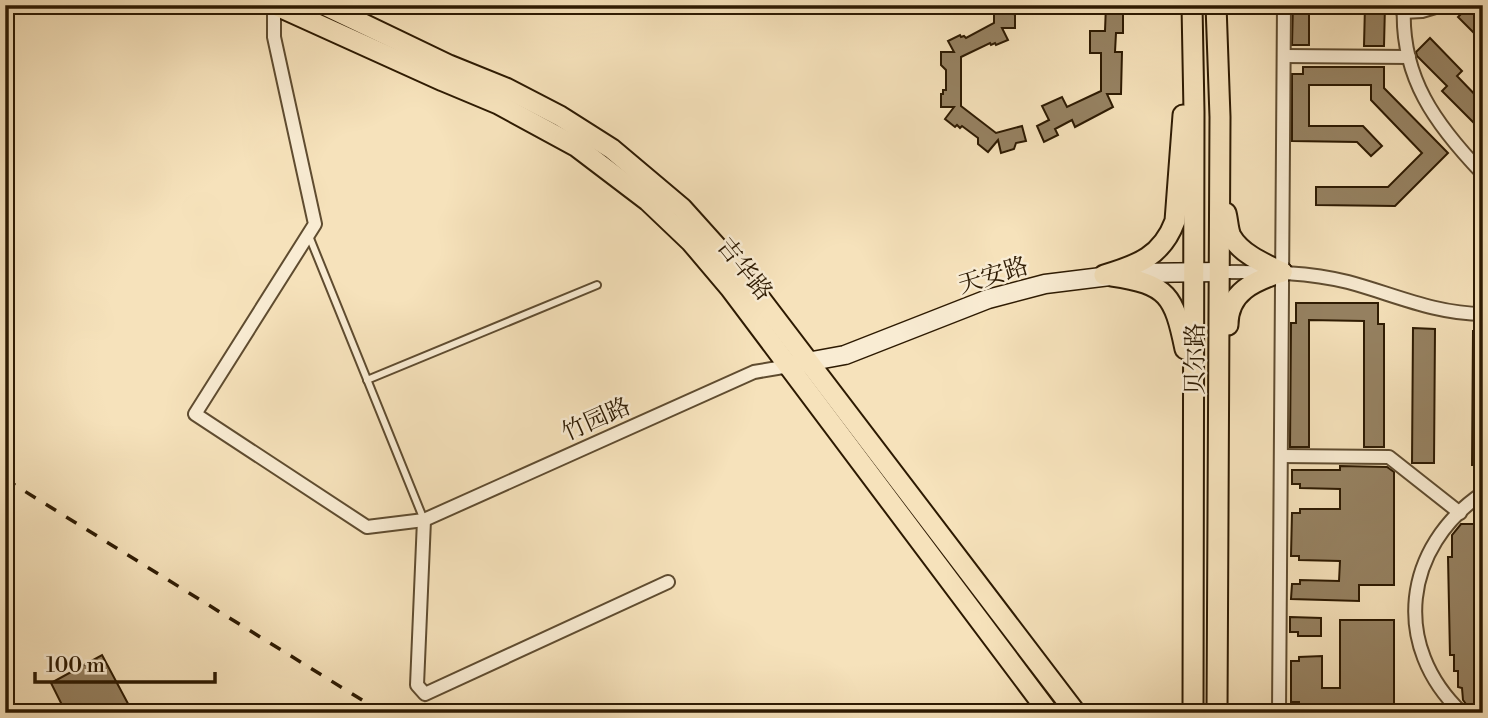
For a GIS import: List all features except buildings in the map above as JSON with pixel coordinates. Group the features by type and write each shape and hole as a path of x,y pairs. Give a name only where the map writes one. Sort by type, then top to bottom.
{"main road":[{"name":"吉华路","path":"275,5 507,108 551,131 601,164 648,201 691,242 730,288 1049,713"},
{"name":"吉华路","path":"324,5 449,65 533,101 612,149 660,187 704,230 744,276 1076,713"},
{"name":"贝尔路","path":"1191,707 1194,272 1192,5"},
{"name":"贝尔路","path":"1216,5 1220,159 1218,708"},
{"path":"1104,275 1131,267 1146,259 1156,252 1169,236 1175,221 1182,116 1193,73"},
{"path":"1220,159 1231,236 1261,262 1282,272"},
{"path":"1219,472 1229,411 1228,317 1232,302 1249,286 1282,272"},
{"path":"1104,275 1149,283 1171,299 1179,320 1193,388"}],"street":[{"path":"275,5 274,37 315,224 308,234"},
{"path":"1279,713 1284,5"},
{"path":"1442,5 1422,11 1403,8 1409,57 1419,89 1435,119 1483,174"},
{"path":"1284,56 1409,57"},
{"name":"竹园路","path":"308,234 195,414 367,527 424,520 754,372 789,366"},
{"path":"1219,272 1282,272 1345,281 1435,310 1483,314"},
{"name":"天安路","path":"789,366 845,355 988,299 1045,284 1104,275 1219,272"},
{"path":"1281,456 1389,457 1460,513"},
{"path":"1462,713 1443,693 1429,671 1419,646 1415,606 1419,580 1428,555 1442,532 1470,502 1483,493"},
{"path":"424,520 417,685 425,694 668,582"}],"lane":[{"path":"308,234 424,520"},
{"path":"367,380 597,285"}],"railway":[{"path":"5,479 383,713"}]}
